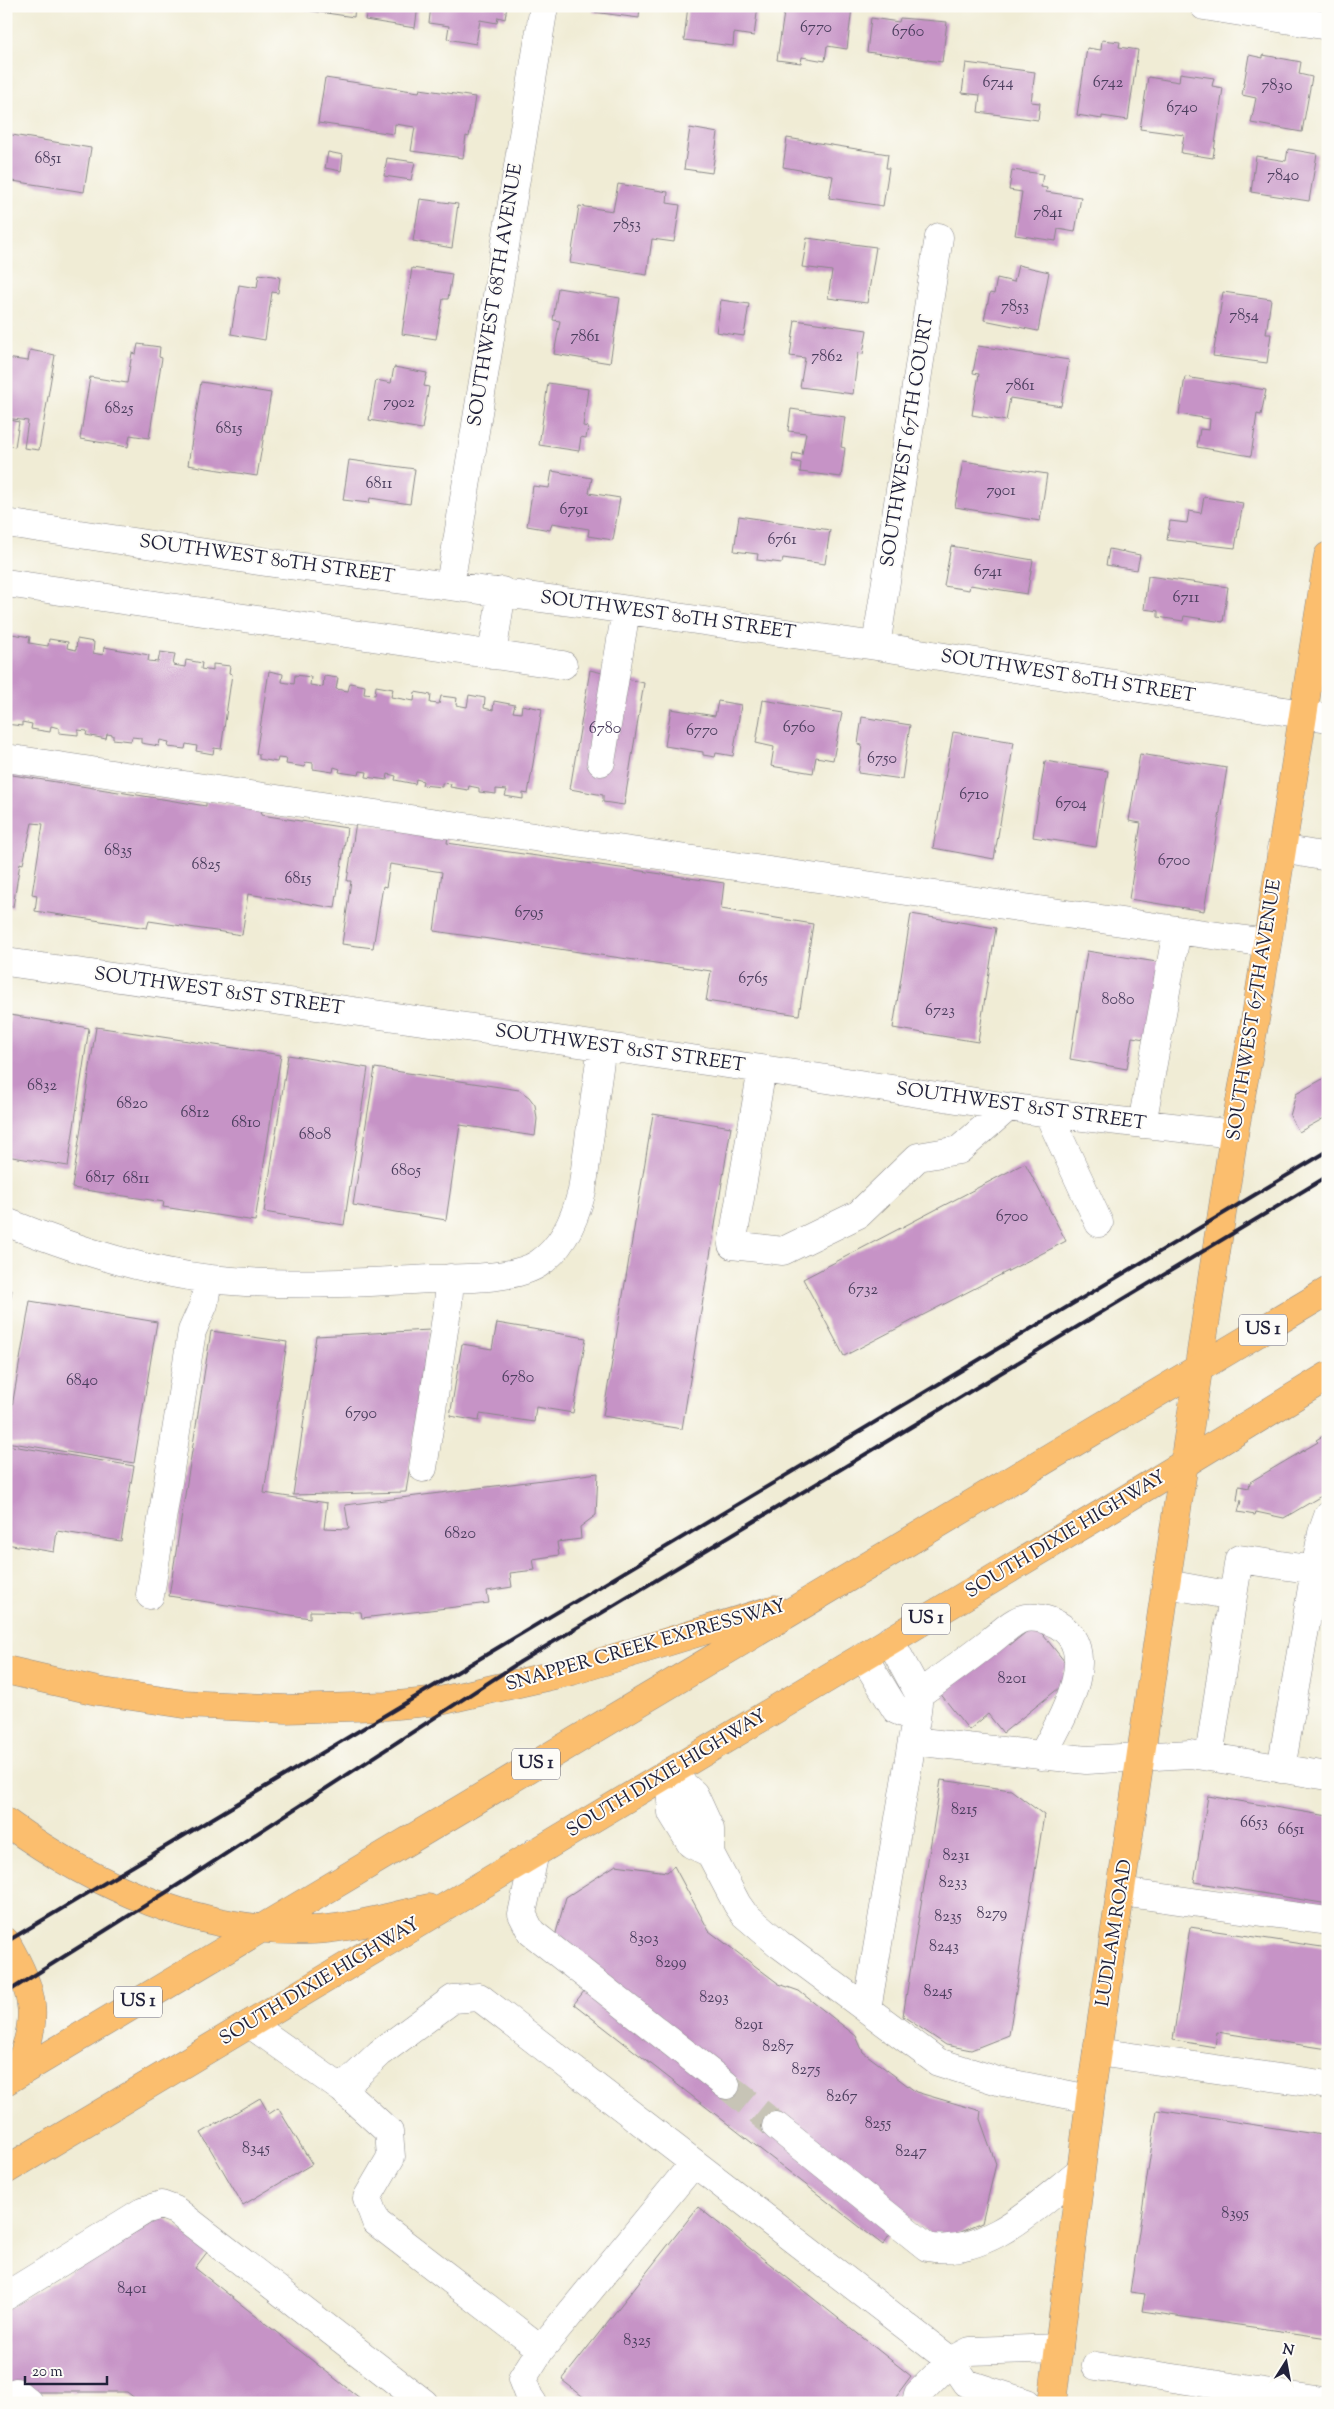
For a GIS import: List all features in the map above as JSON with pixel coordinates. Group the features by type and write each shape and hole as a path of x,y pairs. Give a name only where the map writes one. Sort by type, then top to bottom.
{"main road":[{"name":"SOUTHWEST 67TH AVENUE","path":"1184,1464 1234,1134 1281,849 1315,716 1328,556"},
{"name":"US 1","path":"10,2078 1328,1291"},
{"name":"SOUTH DIXIE HIGHWAY","path":"6,2170 1328,1376"},
{"name":"LUDLAM ROAD","path":"1052,2403 1090,2099 1184,1464"},
{"name":"SNAPPER CREEK EXPRESSWAY","path":"6,1670 97,1690 184,1704 286,1709 386,1706 440,1701 546,1677 810,1599"},
{"path":"6,1822 67,1863 122,1890 218,1922 261,1929 312,1930 371,1922 456,1901"},
{"path":"6,1942 22,1971 31,1997 32,2013 32,2029 26,2052 10,2078"}],"street":[{"name":"SOUTHWEST 68TH AVENUE","path":"450,585 544,6"},
{"path":"1204,6 1328,26"},
{"name":"SOUTHWEST 67TH COURT","path":"876,646 939,237"},
{"name":"SOUTHWEST 80TH STREET","path":"6,523 273,563 502,591 876,646 1315,716"},
{"path":"6,583 563,665"},
{"path":"492,655 502,591"},
{"path":"601,762 626,610"},
{"path":"6,758 1267,943"},
{"path":"1281,849 1328,857"},
{"path":"1142,1124 1176,930"},
{"name":"SOUTHWEST 81ST STREET","path":"6,962 762,1069 1008,1108 1234,1134"},
{"path":"6,1222 36,1234 108,1257 145,1267 208,1279 316,1285 513,1273 537,1265 555,1250 577,1212 582,1191 602,1046"},
{"path":"762,1069 732,1245 783,1251 858,1214 918,1157 959,1150 1008,1108"},
{"path":"1048,1113 1099,1223"},
{"path":"423,1468 448,1304 450,1278"},
{"path":"150,1595 192,1331 204,1304 208,1279"},
{"path":"1281,1769 1322,1571 1322,1533 1328,1516"},
{"path":"1209,1757 1239,1559 1322,1571"},
{"path":"1167,1584 1233,1596"},
{"path":"916,1718 1007,1628 1025,1618 1052,1621 1065,1629 1074,1640 1078,1653 1078,1666 1068,1708 1042,1756"},
{"path":"867,2009 916,1718 890,1640"},
{"path":"863,1656 896,1710 916,1718 1042,1756 1086,1760 1190,1754 1328,1776"},
{"path":"669,1773 672,1813 691,1844 710,1853 744,1914 779,1944 938,2062 998,2081 1090,2099"},
{"path":"535,1852 522,1914 530,1932 726,2085"},
{"path":"1121,1892 1328,1921"},
{"path":"342,2089 380,2053 453,1999 479,1997 694,2163 958,2372 1027,2403"},
{"path":"250,2024 342,2089 389,2132 391,2157 367,2198 376,2222 540,2349"},
{"path":"1097,2052 1328,2085"},
{"path":"776,2126 927,2246 944,2250 966,2247 1008,2227 1080,2171"},
{"path":"533,2403 522,2379 540,2349 694,2163"},
{"path":"6,2296 144,2210 160,2205 175,2210 424,2403"},
{"path":"916,2403 918,2394 958,2372 970,2351 1059,2348"},
{"path":"1096,2366 1328,2402"}],"building":[{"path":"306,6 355,6 354,17 305,10"},
{"path":"368,6 418,6 415,28 365,20"},
{"path":"431,6 507,6 505,19 498,17 497,23 480,20 476,44 447,39 449,26 429,23"},
{"path":"594,6 640,6 639,18 593,12"},
{"path":"688,6 758,6 754,36 734,33 733,46 684,40"},
{"path":"785,6 828,10 828,6 852,8 847,49 827,46 825,61 802,57 801,63 777,60"},
{"path":"871,18 899,22 900,18 947,22 942,62 867,52"},
{"path":"1102,40 1120,42 1119,47 1138,50 1128,120 1102,116 1102,119 1077,115 1087,48 1101,50"},
{"path":"1249,55 1263,58 1263,55 1301,62 1299,74 1312,77 1302,132 1251,123 1256,98 1242,95"},
{"path":"966,63 1035,72 1031,102 1040,103 1038,120 978,112 980,95 962,93"},
{"path":"1180,73 1214,78 1212,86 1223,88 1213,158 1181,153 1184,135 1140,129 1148,77 1179,82"},
{"path":"325,78 419,92 420,89 475,97 469,137 466,136 463,158 411,151 415,127 395,124 394,134 318,123"},
{"path":"690,128 718,133 712,173 684,169"},
{"path":"6,134 91,148 84,192 6,180"},
{"path":"787,138 888,154 886,168 889,168 883,206 829,198 833,176 783,167"},
{"path":"1288,149 1317,154 1309,201 1251,192 1256,156 1286,161"},
{"path":"328,152 343,155 341,171 325,168"},
{"path":"387,158 415,162 411,180 384,176"},
{"path":"1012,170 1043,174 1041,187 1047,188 1046,192 1081,197 1075,232 1058,229 1056,241 1015,235 1022,192 1009,190"},
{"path":"618,184 668,192 667,203 680,205 674,242 652,239 647,275 570,263 579,206 613,211"},
{"path":"420,199 458,204 452,248 413,241"},
{"path":"807,238 876,247 867,303 828,298 832,271 802,267"},
{"path":"1018,265 1049,272 1038,331 984,320 990,293 994,294 997,278 1014,282"},
{"path":"412,268 452,274 448,299 443,299 436,339 402,334"},
{"path":"259,274 280,277 278,293 272,292 265,340 231,334 239,285 257,288"},
{"path":"558,288 620,298 610,363 554,354 560,321 553,320"},
{"path":"1223,292 1271,299 1266,334 1271,334 1267,363 1213,356"},
{"path":"721,300 749,304 744,336 716,332"},
{"path":"795,320 867,330 863,354 858,353 853,394 800,387 805,358 790,356"},
{"path":"138,344 160,347 159,357 162,358 149,438 130,435 128,447 80,439 90,377 127,383 132,353 136,354"},
{"path":"978,346 1069,360 1061,406 1010,398 1006,421 972,415 979,374 973,373"},
{"path":"30,350 55,355 39,450 24,448 28,421 6,418 6,358 28,361"},
{"path":"394,367 427,373 424,386 429,387 422,429 369,420 376,380 391,383"},
{"path":"1185,377 1266,390 1261,415 1257,414 1251,456 1197,447 1200,429 1209,430 1210,419 1179,414"},
{"path":"201,382 271,393 257,476 188,465"},
{"path":"548,383 588,389 583,426 588,427 586,438 581,437 579,451 539,445"},
{"path":"791,409 845,417 841,447 845,448 841,477 800,472 801,463 792,461 793,453 802,455 806,433 788,431"},
{"path":"6,419 19,422 15,447 6,445"},
{"path":"349,460 415,469 410,504 370,498 369,503 343,500"},
{"path":"963,461 1047,474 1040,521 955,507"},
{"path":"552,471 592,478 589,493 620,498 613,540 588,536 589,529 552,523 550,530 527,526 533,486 549,488"},
{"path":"1204,497 1243,503 1235,548 1167,540 1170,521 1187,523 1189,511 1201,513"},
{"path":"739,516 830,530 825,564 783,558 782,563 757,560 758,554 734,551"},
{"path":"951,546 1033,560 1027,594 970,585 969,590 944,586"},
{"path":"1109,549 1140,555 1137,570 1106,565"},
{"path":"1148,576 1228,587 1223,622 1184,616 1183,621 1158,617 1158,611 1144,609"},
{"path":"12,634 30,637 29,643 48,646 49,639 68,642 67,648 76,650 77,639 94,642 93,653 103,655 104,647 149,655 148,661 158,662 160,652 175,654 173,665 185,667 186,660 202,663 201,669 213,671 213,664 230,666 229,673 232,674 221,749 214,748 213,754 196,751 197,746 186,744 185,749 168,747 169,742 160,740 159,746 141,743 141,738 132,737 131,741 113,739 113,735 107,734 106,739 86,735 87,731 78,730 78,735 59,733 59,728 51,726 50,732 31,729 32,724 22,722 22,726 6,724 6,641 11,641"},
{"path":"590,670 644,683 624,805 603,802 603,795 570,789"},
{"path":"269,671 283,674 282,682 294,684 295,675 311,677 310,685 323,687 324,676 338,678 336,689 348,691 350,683 365,686 364,694 375,695 376,686 393,689 391,697 414,701 415,692 431,695 430,703 439,704 441,696 457,698 456,705 467,707 469,695 485,698 484,708 493,710 494,701 515,705 513,712 521,713 522,705 542,709 528,794 523,793 523,799 505,796 507,790 496,789 496,794 479,792 479,788 469,786 468,790 450,787 451,784 442,783 442,787 422,785 423,781 416,779 415,784 395,780 396,776 388,774 387,780 366,777 367,772 360,771 359,775 339,772 340,769 334,767 333,772 313,769 313,763 306,762 305,767 286,764 287,759 278,758 277,762 259,759 259,754 256,754"},
{"path":"763,700 842,713 833,760 816,757 813,773 771,766 774,747 756,743"},
{"path":"718,701 741,705 733,756 716,753 715,757 703,755 703,752 665,746 671,709 715,716"},
{"path":"862,717 910,725 902,779 858,773 862,745 858,744"},
{"path":"953,732 1014,742 994,859 933,848"},
{"path":"1140,754 1227,768 1204,911 1129,899 1141,823 1129,821"},
{"path":"1045,761 1108,771 1096,847 1033,837"},
{"path":"6,774 206,806 206,801 262,809 261,815 347,828 335,908 248,894 242,935 149,921 147,928 35,911 37,895 32,894 43,824 32,823 23,864 20,863 13,907 6,906"},
{"path":"356,822 448,836 447,843 724,883 721,909 813,924 799,1015 706,1001 711,971 434,931 442,872 390,864 386,887 383,886 373,948 342,944 351,881 347,881"},
{"path":"911,914 996,928 978,1042 893,1028"},
{"path":"1087,951 1163,963 1151,1040 1132,1037 1127,1069 1070,1059"},
{"path":"10,1015 89,1028 68,1166 6,1156 6,1037"},
{"path":"96,1027 281,1055 255,1221 163,1207 164,1202 72,1188"},
{"path":"288,1055 368,1068 344,1225 264,1212"},
{"path":"375,1068 519,1090 529,1097 535,1105 537,1119 535,1136 460,1125 446,1220 353,1205"},
{"path":"1328,1076 1328,1116 1299,1132 1290,1116 1296,1094"},
{"path":"653,1114 731,1127 682,1429 603,1416"},
{"path":"1025,1163 1066,1241 844,1356 803,1279"},
{"path":"6,1289 12,1290 7,1321 6,1321"},
{"path":"30,1301 157,1322 134,1463 6,1442"},
{"path":"497,1323 586,1338 573,1413 536,1407 534,1422 480,1414 479,1421 450,1416 462,1344 492,1349"},
{"path":"430,1330 406,1492 293,1495 316,1336"},
{"path":"211,1331 287,1342 264,1493 327,1503 324,1528 349,1529 345,1505 598,1473 596,1515 580,1527 581,1539 557,1542 559,1555 533,1559 535,1570 510,1573 512,1587 487,1591 489,1603 362,1618 361,1612 310,1611 310,1618 169,1596"},
{"path":"1328,1433 1328,1492 1284,1518 1256,1512 1255,1515 1238,1512 1241,1501 1237,1500 1239,1486 1249,1488 1250,1482 1318,1442 1316,1440"},
{"path":"6,1445 134,1466 121,1541 57,1531 54,1552 6,1544"},
{"path":"1035,1625 1069,1667 1063,1672 1069,1680 1003,1733 988,1714 969,1730 939,1692 1005,1640 1010,1645"},
{"path":"941,1780 1011,1790 1044,1815 1009,2035 971,2050 946,2045 903,2016"},
{"path":"1208,1796 1328,1816 1328,1904 1194,1882"},
{"path":"616,1865 667,1872 674,1866 709,1931 779,1984 799,1991 856,2036 863,2052 916,2092 981,2111 980,2119 996,2164 982,2223 938,2241 776,2110 776,2135 895,2227 883,2245 574,2004 588,1986 719,2086 740,2082 554,1940 566,1897"},
{"path":"1190,1927 1328,1948 1328,2049 1217,2032 1215,2047 1173,2040"},
{"path":"260,2098 269,2114 278,2108 312,2164 243,2205 201,2133"},
{"path":"1157,2110 1328,2136 1328,2338 1142,2311 1145,2294 1130,2292"},
{"path":"698,2207 911,2376 891,2403 591,2403 562,2380"},
{"path":"163,2216 208,2251 195,2268 366,2403 141,2403 127,2392 6,2392 6,2310"}],"tunnel":[{"path":"726,2085 776,2126"}],"railway":[{"path":"6,1942 1328,1151"},
{"path":"6,1993 181,1883 520,1662 1328,1176"}]}
